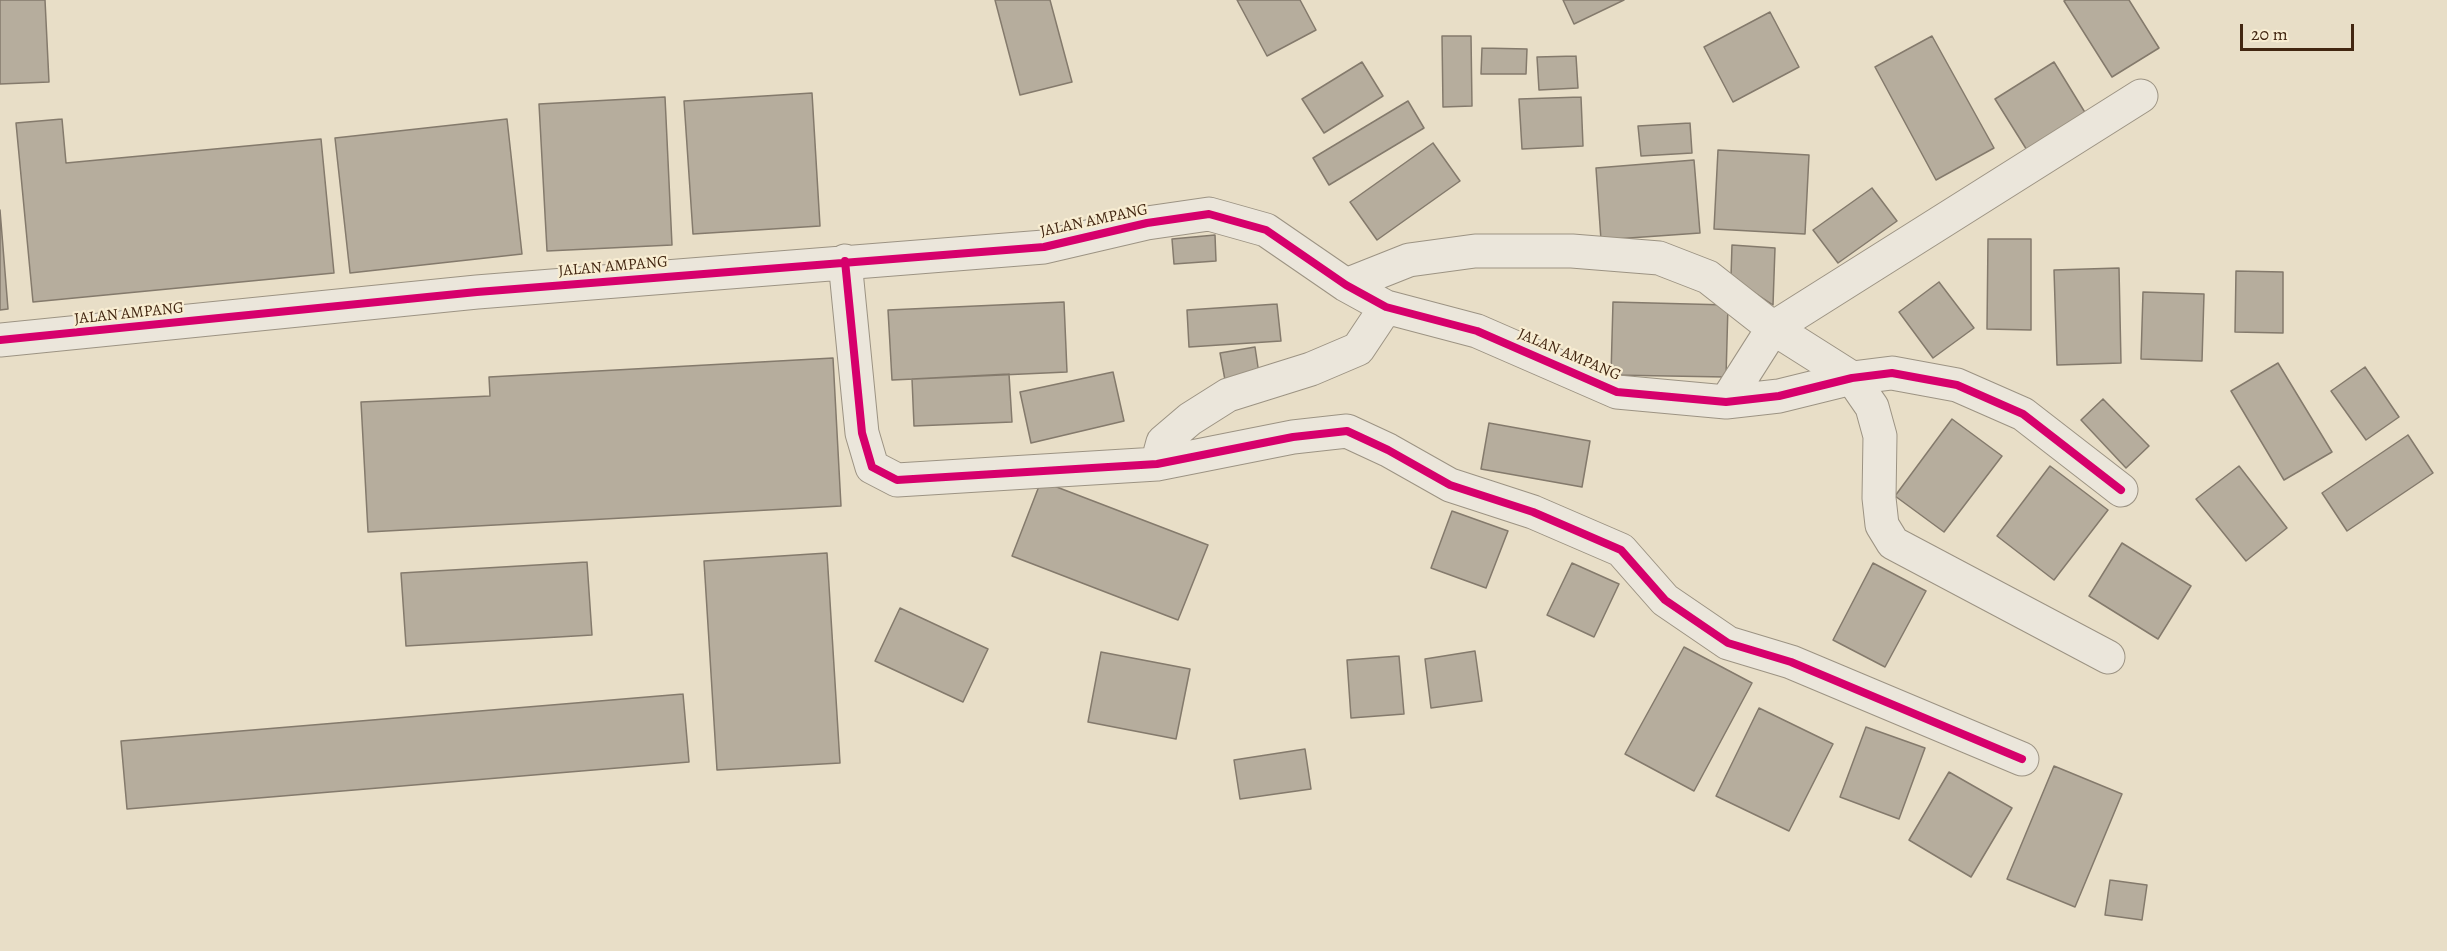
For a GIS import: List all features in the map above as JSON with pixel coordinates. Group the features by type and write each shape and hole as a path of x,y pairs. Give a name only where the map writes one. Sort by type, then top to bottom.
{"street":[{"path":"1726,402 1773,328 2140,96"},
{"name":"JALAN AMPANG","path":"0,340 477,292 1044,247 1147,223 1209,214 1266,230 1346,285 1386,307 1477,331 1617,392 1726,402 1779,396 1852,378 1892,373 1957,385 2023,414 2121,489"},
{"path":"1346,285 1409,260 1476,251 1572,251 1659,258 1708,277 1773,328 1852,378 1872,407 1880,436 1879,498 1882,525 1893,543 2109,657"},
{"path":"845,261 862,433 872,467 897,480 1157,464 1293,437 1347,431 1388,450 1450,485 1533,512 1621,550 1665,600 1728,643 1791,662 2022,759"},
{"path":"1157,464 1163,442 1190,419 1228,395 1311,369 1358,349 1386,307"}],"building":[{"path":"0,0 45,0 49,82 0,84"},
{"path":"995,0 1050,0 1072,82 1020,95"},
{"path":"1237,0 1300,0 1316,30 1267,56"},
{"path":"1563,0 1624,0 1574,24"},
{"path":"2129,0 2159,48 2112,77 2064,1"},
{"path":"1770,12 1799,67 1733,102 1704,47"},
{"path":"1442,36 1471,36 1472,106 1443,107"},
{"path":"1932,36 1994,148 1936,180 1875,67"},
{"path":"1482,48 1527,49 1526,74 1481,74"},
{"path":"1576,56 1578,88 1539,90 1537,57"},
{"path":"1362,62 1383,96 1324,133 1302,99"},
{"path":"2054,62 2089,119 2030,155 1995,99"},
{"path":"812,93 820,226 693,234 684,101"},
{"path":"665,97 672,245 547,251 539,104"},
{"path":"1581,97 1583,146 1522,149 1519,99"},
{"path":"1408,101 1424,128 1329,185 1313,158"},
{"path":"62,119 66,163 321,139 334,273 33,302 16,123"},
{"path":"507,119 522,254 350,273 335,138"},
{"path":"1690,123 1692,153 1641,156 1638,126"},
{"path":"1433,143 1460,181 1377,240 1350,202"},
{"path":"1718,150 1809,155 1805,234 1714,229"},
{"path":"1694,160 1700,233 1601,240 1596,168"},
{"path":"1872,188 1897,221 1838,263 1813,230"},
{"path":"0,210 8,309 0,310"},
{"path":"1215,235 1216,261 1174,264 1172,239"},
{"path":"1988,239 2031,239 2031,330 1987,329"},
{"path":"1732,245 1775,248 1773,305 1731,277"},
{"path":"2119,268 2121,363 2057,365 2054,270"},
{"path":"2236,271 2283,272 2283,333 2235,332"},
{"path":"1939,282 1974,328 1933,358 1899,312"},
{"path":"2143,292 2204,294 2202,361 2141,359"},
{"path":"1064,302 1067,372 892,380 888,310"},
{"path":"1613,302 1728,305 1726,377 1611,375"},
{"path":"1277,304 1281,341 1189,347 1187,310"},
{"path":"1255,347 1259,374 1225,380 1220,353"},
{"path":"833,358 841,506 368,532 361,402 490,396 489,377"},
{"path":"2278,363 2332,452 2284,480 2231,391"},
{"path":"2365,367 2399,417 2366,440 2331,391"},
{"path":"1113,372 1124,421 1031,443 1020,392"},
{"path":"1009,374 1012,422 914,426 912,379"},
{"path":"2103,399 2149,446 2126,468 2081,420"},
{"path":"1952,419 2002,456 1944,532 1895,496"},
{"path":"1489,423 1590,441 1582,487 1481,469"},
{"path":"2408,435 2433,473 2347,531 2322,493"},
{"path":"2050,466 2108,510 2054,580 1997,536"},
{"path":"2239,466 2287,528 2246,561 2196,499"},
{"path":"1041,481 1208,545 1178,620 1012,556"},
{"path":"1452,511 1508,531 1486,588 1431,568"},
{"path":"2122,543 2191,586 2158,639 2089,596"},
{"path":"827,553 840,763 717,770 704,561"},
{"path":"587,562 592,635 406,646 401,573"},
{"path":"1572,563 1619,584 1594,637 1547,615"},
{"path":"1873,563 1926,591 1885,667 1833,640"},
{"path":"900,608 988,649 963,702 875,661"},
{"path":"1684,647 1752,683 1694,791 1625,754"},
{"path":"1475,651 1482,701 1431,708 1425,659"},
{"path":"1101,652 1190,669 1176,739 1088,722"},
{"path":"1399,656 1404,714 1351,718 1347,660"},
{"path":"683,694 689,762 127,809 121,741"},
{"path":"1759,708 1833,744 1789,831 1716,796"},
{"path":"1866,727 1925,748 1899,819 1840,797"},
{"path":"1305,749 1311,789 1240,799 1234,760"},
{"path":"2054,766 2122,794 2075,907 2007,879"},
{"path":"1949,772 2012,808 1971,877 1909,840"},
{"path":"2110,880 2147,885 2142,920 2105,915"}],"cycle path":[{"path":"0,340 477,292 1044,247 1147,223 1209,214 1266,230 1346,285 1386,307 1477,331 1617,392 1726,402 1779,396 1852,378 1892,373 1957,385 2023,414 2121,490"},
{"path":"845,261 862,433 872,467 897,480 1157,464 1293,437 1347,431 1388,450 1450,485 1533,512 1621,550 1665,600 1728,643 1791,662 2022,759"}]}
